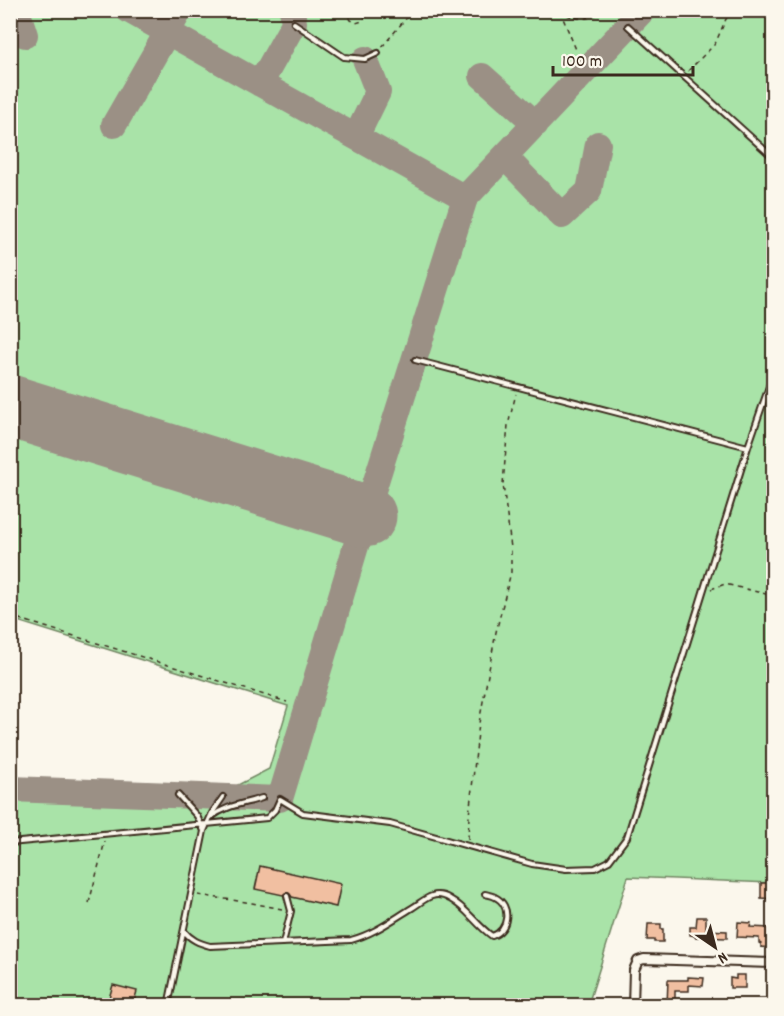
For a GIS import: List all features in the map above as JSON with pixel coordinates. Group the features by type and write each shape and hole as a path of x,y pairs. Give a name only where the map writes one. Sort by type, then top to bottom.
{"street":[{"path":"633,1005 634,969 638,961 644,959 774,963"}],"lane":[{"path":"294,23 344,57 365,59 378,52"},
{"path":"628,26 774,158"},
{"path":"415,360 748,447"},
{"path":"10,843 267,818 280,799 303,813 390,824 532,864 566,869 595,868 609,861 627,837 748,447 774,372"},
{"path":"178,795 197,816 204,831"},
{"path":"168,1005 204,831 223,797"},
{"path":"211,818 228,808 262,798"},
{"path":"184,931 197,943 210,946 351,940 381,928 433,896 440,895 460,905 484,931 492,936 503,930 506,912 501,902 485,894"},
{"path":"283,943 291,911 287,896"}],"path":[{"path":"345,10 356,23 362,21 370,10"},
{"path":"378,52 413,10"},
{"path":"559,11 570,17 586,20 602,10"},
{"path":"683,76 715,44 732,10"},
{"path":"559,11 577,52"},
{"path":"468,846 479,723 496,632 511,572 511,548 504,484 508,424 518,387"},
{"path":"703,591 725,584 774,596"},
{"path":"10,616 287,702"},
{"path":"89,903 107,835"},
{"path":"191,894 291,911"}],"green space":[{"path":"10,11 773,11 773,883 628,877 588,1005 11,1005 11,779 236,786 269,769 288,706 11,619"}],"building":[{"path":"260,866 341,884 336,907 292,897 287,892 283,895 255,889"},
{"path":"761,883 774,883 774,899 761,898"},
{"path":"697,917 706,917 706,930 727,931 727,938 690,935 690,927 696,927"},
{"path":"738,922 751,923 750,927 773,928 772,948 761,947 759,938 737,937"},
{"path":"648,924 661,924 663,942 647,940"},
{"path":"736,975 745,975 745,988 730,988 730,978 736,979"},
{"path":"688,977 704,978 703,986 689,985 689,991 675,991 675,1005 667,1005 668,980 688,980"},
{"path":"113,985 137,991 133,1005 107,1005"}],"taxiway":[{"path":"17,10 25,35"},
{"path":"128,10 465,198"},
{"path":"114,125 180,10"},
{"path":"260,84 294,23 292,10"},
{"path":"10,789 280,799 365,516 465,198 643,10"},
{"path":"356,137 378,92 365,59"},
{"path":"482,76 536,124"},
{"path":"505,157 562,216 589,191 598,144"}],"runway":[{"path":"10,406 365,516"}]}
